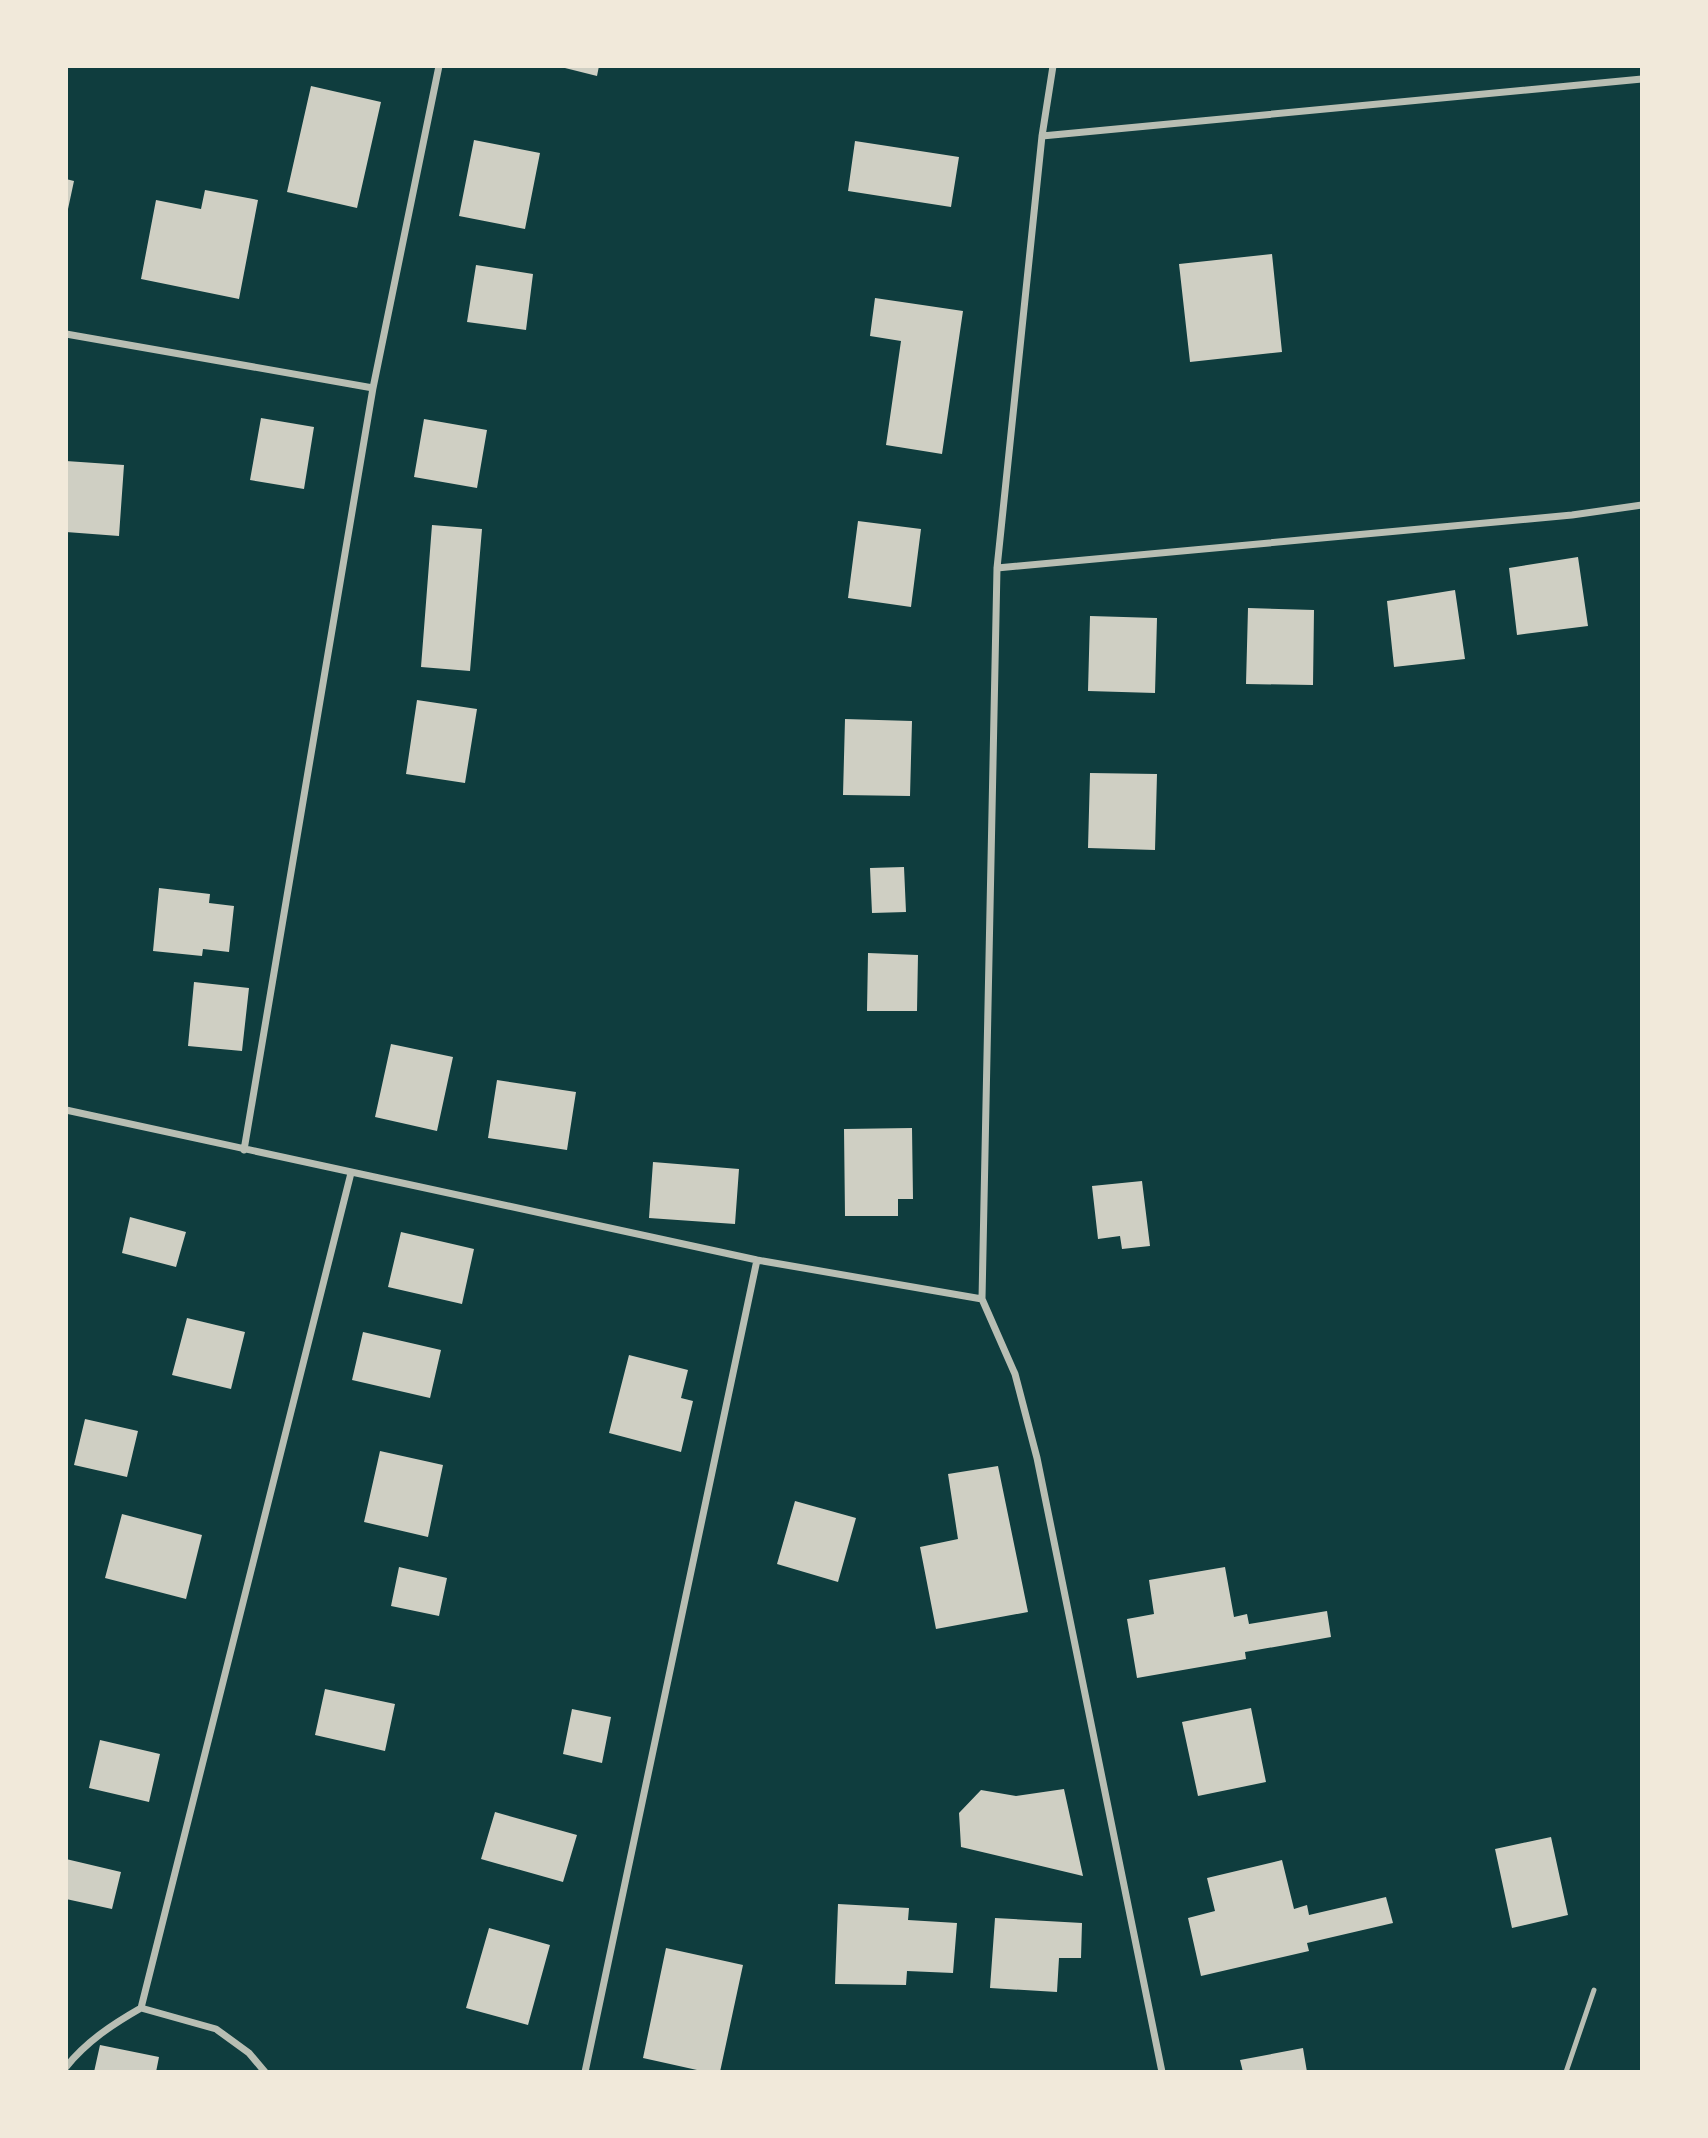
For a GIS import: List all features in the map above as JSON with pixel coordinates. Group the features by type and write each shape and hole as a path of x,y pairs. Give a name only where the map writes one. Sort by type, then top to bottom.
{"street":[{"path":"244,1150 373,388 439,66"},
{"path":"1053,66 1042,136 998,568 982,1299 1015,1374 1037,1458 1162,2071"},
{"path":"1042,136 1642,79"},
{"path":"66,334 373,388"},
{"path":"998,568 1572,516 1642,505"},
{"path":"66,1110 757,1260 982,1299"},
{"path":"66,2067 110,2026 141,2008 351,1173"},
{"path":"585,2071 757,1260"},
{"path":"141,2008 216,2029 249,2053 265,2071"}],"lane":[{"path":"1566,2071 1594,1990"}],"building":[{"path":"557,66 599,66 597,76"},
{"path":"311,86 381,102 357,208 287,192"},
{"path":"474,140 540,153 525,229 459,216"},
{"path":"855,141 959,157 951,207 848,191"},
{"path":"66,179 74,181 68,209 66,209"},
{"path":"205,190 258,200 239,299 141,279 156,200 201,209"},
{"path":"1272,254 1282,352 1190,362 1179,264"},
{"path":"476,265 533,274 526,330 467,322"},
{"path":"875,298 963,311 942,454 886,445 901,341 870,336"},
{"path":"261,418 314,427 304,489 250,480"},
{"path":"424,419 487,430 477,488 414,477"},
{"path":"66,461 124,465 119,536 66,532"},
{"path":"858,521 921,529 911,607 848,598"},
{"path":"432,525 482,529 470,671 421,667"},
{"path":"1578,557 1588,626 1517,635 1509,568"},
{"path":"1455,590 1465,659 1394,667 1387,601"},
{"path":"1248,608 1314,610 1313,685 1246,684"},
{"path":"1090,616 1157,618 1155,693 1088,691"},
{"path":"417,700 477,709 465,783 406,774"},
{"path":"845,719 912,721 910,796 843,795"},
{"path":"1090,773 1157,774 1155,850 1088,848"},
{"path":"904,867 906,912 872,913 870,868"},
{"path":"159,888 210,894 209,903 234,906 229,952 203,949 202,956 153,951"},
{"path":"868,953 918,955 917,1011 867,1011"},
{"path":"194,982 249,988 242,1051 188,1046"},
{"path":"391,1044 453,1057 437,1131 375,1117"},
{"path":"497,1080 576,1092 567,1150 488,1138"},
{"path":"912,1128 913,1199 898,1199 898,1216 845,1216 844,1129"},
{"path":"653,1162 739,1169 735,1224 649,1218"},
{"path":"1142,1181 1150,1246 1122,1249 1120,1236 1098,1239 1092,1186"},
{"path":"130,1217 186,1232 176,1267 122,1253"},
{"path":"401,1232 474,1249 462,1304 388,1287"},
{"path":"187,1318 245,1332 231,1389 172,1375"},
{"path":"363,1332 441,1350 430,1398 352,1380"},
{"path":"629,1355 688,1370 681,1398 693,1401 681,1452 609,1433"},
{"path":"85,1419 138,1431 127,1477 74,1465"},
{"path":"380,1451 443,1465 428,1537 364,1522"},
{"path":"998,1466 1028,1612 936,1629 920,1547 958,1539 948,1474"},
{"path":"795,1501 856,1518 838,1582 777,1564"},
{"path":"122,1514 202,1535 186,1599 105,1578"},
{"path":"399,1567 447,1578 439,1616 391,1606"},
{"path":"1225,1567 1234,1617 1247,1614 1249,1624 1327,1611 1331,1637 1245,1652 1246,1659 1137,1678 1127,1619 1154,1614 1149,1580"},
{"path":"325,1689 395,1704 385,1751 315,1735"},
{"path":"1251,1708 1266,1782 1198,1796 1182,1722"},
{"path":"572,1709 611,1717 602,1763 563,1754"},
{"path":"100,1740 160,1754 149,1802 89,1788"},
{"path":"1064,1789 1083,1876 961,1847 959,1813 981,1790 1016,1796"},
{"path":"495,1812 577,1835 563,1882 481,1859"},
{"path":"1551,1837 1568,1915 1512,1928 1495,1849"},
{"path":"66,1859 121,1872 112,1909 66,1899"},
{"path":"1282,1860 1294,1909 1307,1905 1309,1915 1386,1897 1393,1923 1307,1943 1309,1951 1201,1976 1188,1918 1215,1911 1207,1878"},
{"path":"838,1904 909,1908 908,1920 957,1923 953,1973 907,1971 906,1985 835,1984"},
{"path":"995,1918 1082,1923 1081,1958 1059,1958 1057,1992 990,1988"},
{"path":"489,1928 550,1945 528,2025 466,2008"},
{"path":"666,1948 743,1965 720,2072 706,2072 643,2058"},
{"path":"100,2045 159,2057 156,2072 94,2072"},
{"path":"1303,2048 1307,2072 1243,2072 1240,2060"}]}
